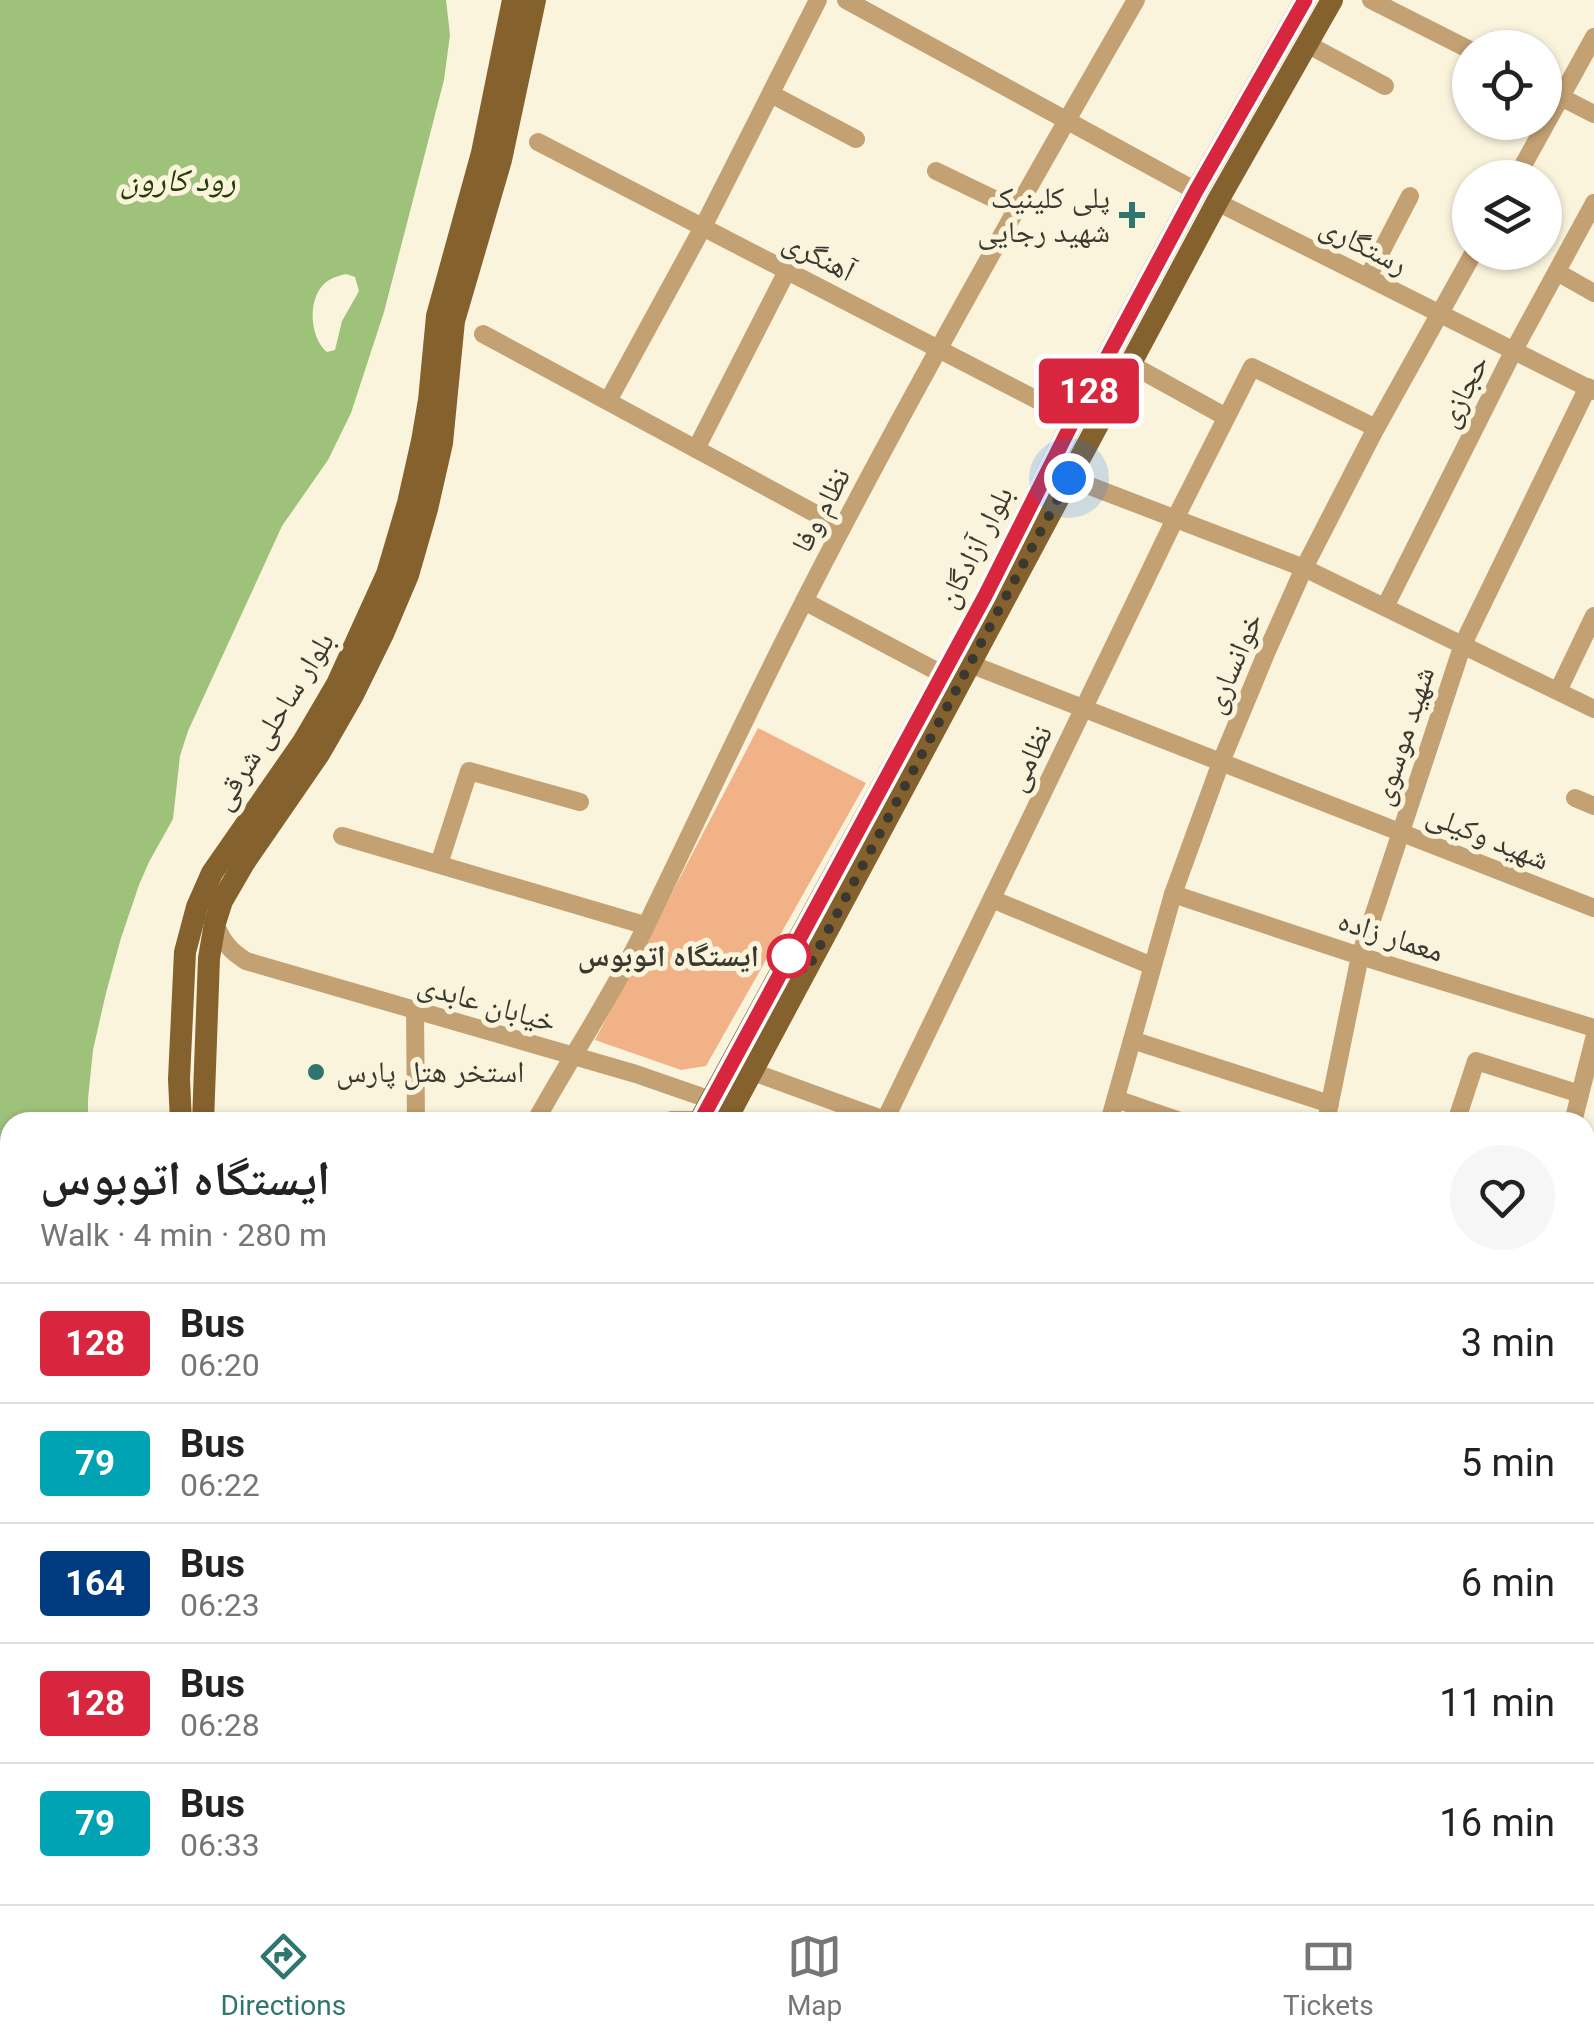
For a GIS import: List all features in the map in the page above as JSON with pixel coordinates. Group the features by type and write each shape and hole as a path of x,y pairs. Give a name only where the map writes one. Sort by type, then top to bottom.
{"main road":[{"name":"بلوار ساحلی شرقی","path":"203,1112 209,958 222,901 353,695 402,590 427,510 442,444 444,333 437,316 482,154 514,0"},
{"name":"بلوار ساحلی شرقی","path":"180,1112 185,952 196,907 212,873 303,742 337,684 380,591 408,503 444,333 454,320 501,160 535,0"},
{"name":"بلوار آزادگان","path":"731,1112 1130,364 1206,196 1305,0"},
{"name":"بلوار آزادگان","path":"705,1112 985,596 1074,419 1206,196 1332,0"}],"street":[{"path":"608,401 703,227 818,0"},
{"name":"رستگاری","path":"846,0 1206,196 1591,389"},
{"name":"نظام وفا","path":"543,1112 611,992 842,528 1136,0"},
{"path":"1371,0 1452,41"},
{"path":"1562,81 1594,37"},
{"path":"1307,44 1385,86"},
{"path":"771,94 856,139"},
{"path":"1562,98 1594,114"},
{"name":"آهنگری","path":"538,142 1074,419"},
{"path":"936,171 1017,210"},
{"path":"1368,277 1410,196"},
{"name":"حجازی","path":"1385,607 1514,350 1594,203"},
{"name":"خوانساری","path":"1113,1112 1173,894 1267,651 1304,568 1376,428 1464,270"},
{"path":"696,449 788,271"},
{"path":"1557,272 1594,292"},
{"path":"483,334 842,528"},
{"path":"1130,364 1226,418"},
{"name":"نظامی","path":"892,1112 1252,366 1376,428"},
{"name":"شهید موسوی","path":"1328,1112 1360,956 1462,644 1591,389"},
{"path":"1069,478 1304,568 1594,709"},
{"path":"804,602 942,674"},
{"path":"1558,691 1594,616"},
{"name":"شهید وکیلی","path":"970,664 1594,908"},
{"path":"440,864 469,771 580,802"},
{"path":"1574,798 1594,806"},
{"path":"342,836 644,925"},
{"name":"معمار زاده","path":"1173,894 1594,1028"},
{"path":"992,900 1152,966"},
{"path":"215,923 232,952 246,961"},
{"path":"207,992 222,970 246,961"},
{"name":"خیابان عابدی","path":"246,961 636,1074 701,1112"},
{"path":"415,1010 416,1112"},
{"path":"1576,1112 1594,1038"},
{"path":"1132,1040 1325,1112"},
{"path":"1459,1112 1476,1061 1580,1094"},
{"path":"752,1072 860,1112"},
{"path":"1116,1099 1154,1112"}],"shaded area":[{"path":"758,728 866,783 706,1066 681,1070 595,1040"}],"water":[{"name":"رود کارون","path":"0,0 446,0 450,35 444,80 384,312 351,413 328,460 282,526 188,731 180,756 173,819 139,885 106,993 93,1050 88,1112 0,1112","holes":["346,274 355,277 359,291 342,321 335,350 327,352 314,329 313,309 319,291 329,280"]}],"bus line":[{"name":"128","path":"705,1112 985,596 1196,191 1305,0"}],"place":[{"name":"پلی کلینیک شهید رجایی","path":"1132,215"},
{"name":"ایستگاه اتوبوس","path":"789,956"},
{"name":"استخر هتل پارس","path":"316,1072"}],"route":[{"path":"789,956 806,972 1069,478"}]}
